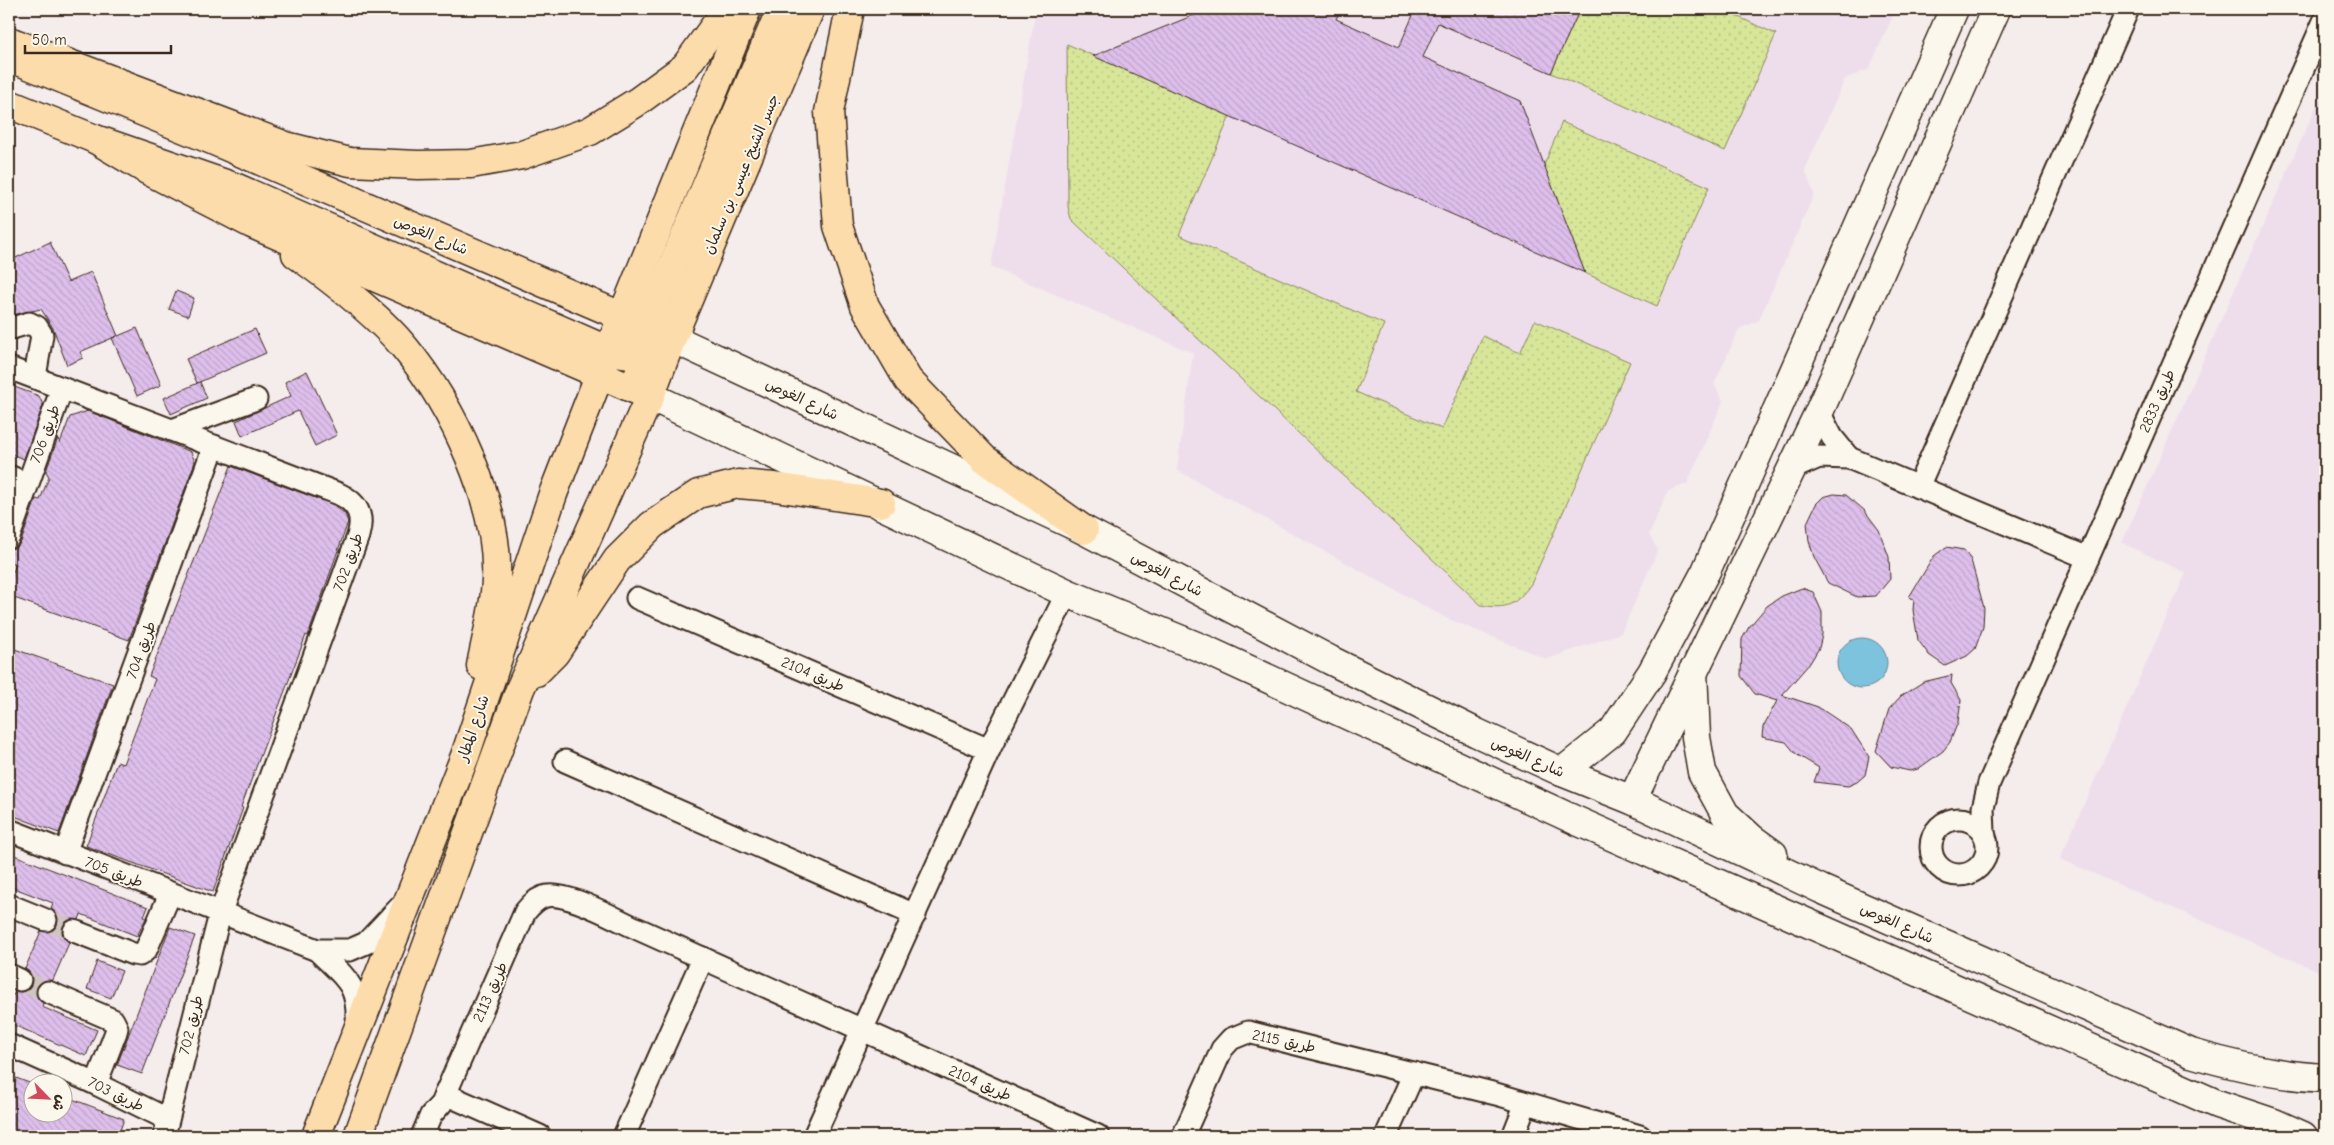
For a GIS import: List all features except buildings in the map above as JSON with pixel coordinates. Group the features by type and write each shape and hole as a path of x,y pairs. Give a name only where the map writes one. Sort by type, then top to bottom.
{"main road":[{"path":"9,41 286,146 318,155 350,162 471,164 522,155 590,131 637,102 685,67 727,9"},
{"path":"650,396 642,376 639,356 640,343 634,322 747,9"},
{"path":"634,322 781,9"},
{"name":"جسر الشيخ عيسى بن سلمان","path":"672,338 810,9"},
{"path":"850,9 829,112 838,226 865,306 908,380 984,459 1084,530"},
{"path":"1562,772 1613,731 1652,672 1706,571 1954,9"},
{"path":"1206,650 1236,654 1588,806 1610,807 1632,800 1818,412 1996,9"},
{"name":"شارع الغوص","path":"9,56 212,140 672,338 1084,530 1380,685 1562,772 1632,800 1821,889 2191,1054 2244,1068 2299,1077 2325,1078"},
{"path":"9,104 95,139 237,188 604,363 650,396 881,503 1067,593 1206,650 1577,821 2217,1104 2274,1123 2303,1136"},
{"path":"95,139 148,170 252,224 604,363 652,353 672,338"},
{"path":"252,224 319,271 404,346 433,385 481,486 493,535 496,580 465,756"},
{"name":"شارع المطار","path":"316,1136 357,1036 465,756 553,494 604,363 634,322"},
{"name":"شارع المطار","path":"358,1136 520,689 650,396 672,338"},
{"path":"1786,393 1793,430 1791,468"},
{"path":"520,689 554,653 617,560 652,525 698,494 738,484 775,486 881,503"},
{"path":"1693,671 1696,736 1702,772 1725,814 1750,838 1821,889"},
{"path":"2217,1104 2263,1136"}],"street":[{"path":"1918,486 2128,9"},
{"name":"طريق 2833","path":"1955,819 1974,803 1988,783 2324,27"},
{"path":"9,330 29,323 37,327 42,335 35,377"},
{"name":"طريق 702","path":"9,368 351,499 359,510 362,523 220,914 165,1128"},
{"name":"طريق 706","path":"9,537 18,480 62,388"},
{"path":"172,430 256,399"},
{"path":"1818,412 1832,437 1849,458"},
{"name":"طريق 704","path":"65,853 156,609 214,446"},
{"path":"1791,468 1819,457 1849,458 2088,558"},
{"path":"814,1136 916,915 989,750 1067,593"},
{"name":"طريق 2104","path":"637,598 989,750"},
{"path":"565,761 916,915"},
{"name":"طريق 2833","path":"1984,833 1983,808 1988,783"},
{"path":"1955,819 1971,821 1984,833 1988,849 1982,864 1968,874 1951,874 1943,871 1933,858 1931,841 1940,826 1955,819"},
{"name":"طريق 705","path":"9,830 220,914"},
{"path":"74,931 132,954 140,955 146,950 170,894"},
{"path":"220,914 317,950 350,950 366,943 384,926 410,895"},
{"name":"طريق 2104","path":"543,897 566,898 1098,1136"},
{"name":"طريق 2113","path":"422,1136 431,1115 443,1099 525,912 543,897"},
{"path":"9,905 46,920"},
{"path":"317,950 351,984 358,1003 357,1036"},
{"path":"624,1136 703,958"},
{"path":"48,992 113,1020 116,1024 116,1032 96,1084"},
{"name":"طريق 2115","path":"1183,1136 1222,1049 1231,1039 1241,1034 1255,1032 1526,1103 1640,1136"},
{"name":"طريق 703","path":"9,1045 96,1084 165,1128"},
{"path":"1386,1136 1414,1073"},
{"path":"443,1099 540,1136"},
{"name":"طريق 2113","path":"432,1136 441,1114 443,1099"},
{"path":"1513,1136 1526,1103"}],"shaded area":[{"path":"1036,9 1896,9 1869,69 1845,79 1829,115 1805,170 1814,194 1759,320 1739,329 1714,384 1723,401 1687,484 1668,491 1649,535 1658,550 1621,633 1547,659 1446,618 1177,470 1193,353 991,267"},
{"path":"2325,92 2325,974 2060,859 2186,573 2122,543 2322,93"}],"green space":[{"path":"1580,9 1721,9 1776,34 1725,151 1551,73"},
{"path":"1067,44 1230,116 1179,235 1384,324 1356,392 1442,429 1483,336 1520,353 1535,320 1630,362 1531,584 1520,597 1504,606 1481,605 1071,219 1068,207"},
{"path":"1562,122 1709,187 1657,306 1585,273 1544,165"}],"water":[{"path":"1857,638 1867,638 1880,645 1887,658 1887,668 1880,681 1867,688 1857,688 1848,684 1841,677 1837,668 1837,658 1841,649 1848,642"}],"tunnel":[{"path":"46,920 74,931"},
{"path":"20,980 48,992"}]}
